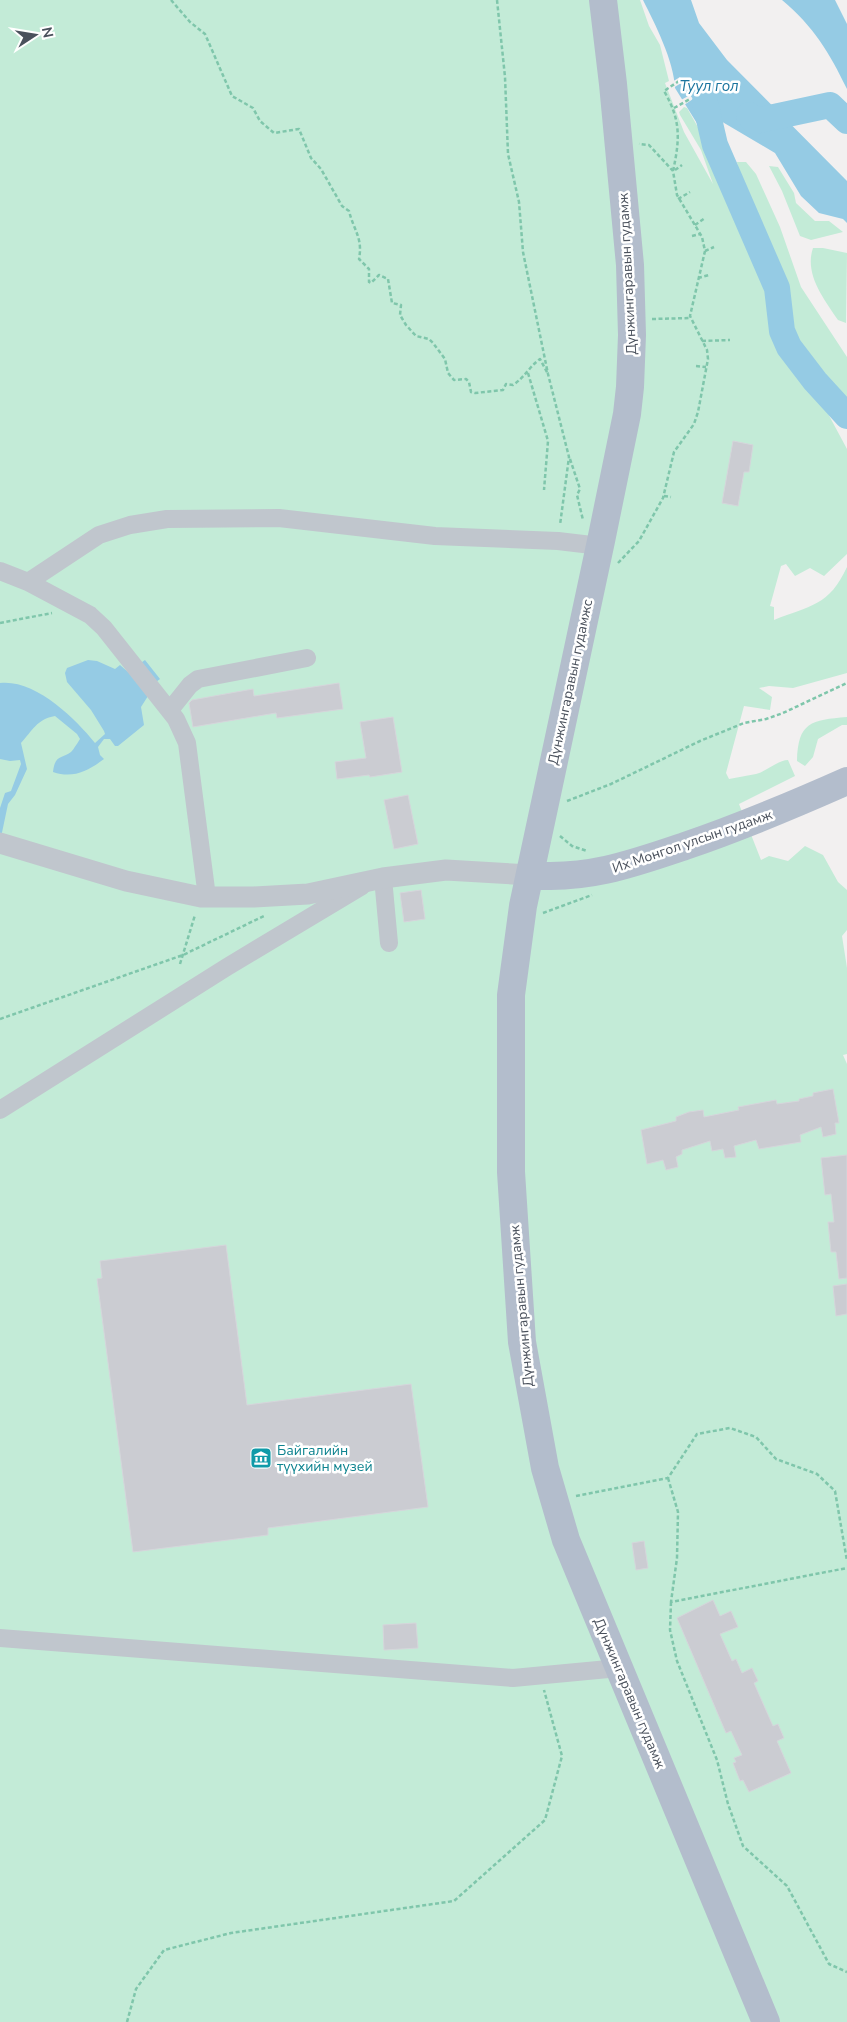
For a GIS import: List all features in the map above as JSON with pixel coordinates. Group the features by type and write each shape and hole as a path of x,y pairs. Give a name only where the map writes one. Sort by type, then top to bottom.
{"main road":[{"name":"Дүнжингаравын гудамж","path":"595,552 627,414 632,335 630,265 603,0"},
{"name":"Дүнжингаравын гудамжс","path":"548,819 595,552"},
{"name":"Их Монгол улсын гудамж","path":"530,875 565,876 596,874 743,826 847,781"},
{"name":"Дүнжингаравын гудамж","path":"548,819 530,875 518,931 511,995 511,1172 524,1357 542,1450 566,1540 692,1838 766,2022"}],"street":[{"path":"28,582 99,535 130,525 167,519 279,518 435,536 558,541 595,552"},
{"path":"2,576 28,582 78,607 98,621 180,725 187,743 204,897"},
{"path":"170,710 190,685 204,677 307,658"},
{"path":"6,845 126,881 204,897 308,894 377,879 446,870 530,875"},
{"path":"377,879 389,944"},
{"path":"0,1110 227,967 377,879"},
{"path":"0,1094 33,1088"},
{"path":"0,1638 513,1678 619,1668"}],"path":[{"path":"171,0 178,10 205,34 232,96 253,108 260,121 274,132 300,128 311,158 321,169 342,206 349,211 352,224 361,242 362,250 359,259 368,269 369,282 371,283 379,275 388,279 392,303 400,304 402,320 416,336 429,340 433,344 445,360 451,377 454,380 466,379 469,382 471,392 475,393 502,390 506,384 513,385 528,374 533,364 540,359 548,374"},
{"path":"497,0 505,77 508,154 518,202 523,252 548,374 569,457 573,464 580,489 577,495 595,552 610,566 620,562 641,538 664,496 674,452 694,424 698,412 708,355 690,318 705,251 700,234 675,191 673,171 680,141 674,108 664,91 679,81"},
{"path":"674,108 690,99"},
{"path":"639,144 648,144 673,171"},
{"path":"673,171 682,165"},
{"path":"678,199 690,192"},
{"path":"695,225 705,218"},
{"path":"692,236 700,234"},
{"path":"705,251 714,247"},
{"path":"698,278 709,275"},
{"path":"652,318 690,318"},
{"path":"702,341 730,340"},
{"path":"696,366 706,367"},
{"path":"528,374 548,441 544,490"},
{"path":"558,541 569,457"},
{"path":"664,496 671,497"},
{"path":"0,623 78,607"},
{"path":"592,852 572,846 548,819 558,805 700,741 744,723 766,719 783,713 847,683"},
{"path":"180,964 204,897"},
{"path":"0,1019 183,955 267,915"},
{"path":"555,1500 668,1478 697,1434 730,1428 756,1437 776,1459 818,1474 835,1491 847,1561"},
{"path":"668,1478 678,1512 677,1558 671,1602 670,1630 676,1661 717,1760 728,1804 743,1846 787,1886 829,1964 847,1972"},
{"path":"671,1602 847,1568"},
{"path":"127,2022 136,1989 164,1950 231,1933 454,1901 545,1820 562,1756 545,1700 542,1676"}],"green space":[{"path":"0,0 640,0 649,26 660,45 669,81 665,83 684,132 713,184 701,150 680,115 679,112 684,107 687,108 716,159 769,288 773,324 780,342 818,395 847,449 847,554 824,576 810,568 795,576 786,564 781,566 770,606 774,607 774,620 809,607 826,597 833,590 847,567 847,673 793,688 769,686 759,688 772,697 770,710 744,706 726,773 729,779 756,774 784,760 788,760 795,776 739,804 761,860 769,856 788,861 805,846 823,855 838,882 847,890 847,930 842,936 847,968 847,1054 843,1055 847,1064 847,2022 0,2022"},
{"path":"737,162 746,162 756,174 780,227 801,287 847,357 847,401 837,387 810,365 794,344 786,319 789,299 780,265 757,222 749,192 739,174"},
{"path":"769,166 778,167 794,193 796,203 815,221 829,221 843,232 811,240 800,236 782,191"},
{"path":"813,248 847,253 846,323 838,320 813,277 811,258"},
{"path":"847,717 847,725 842,725 818,739 813,757 805,766 797,761 800,738 809,726 824,720"}],"water":[{"name":"Туул гол","path":"643,0 691,0 699,23 727,60 847,181 847,223 843,219 819,213 801,196 775,153 714,117 716,131 708,141 675,88 668,55"},
{"path":"782,0 835,0 847,24 847,89 834,63 812,30"},
{"path":"88,660 97,661 115,669 120,665 128,672 145,660 160,679 144,691 148,696 141,707 144,725 118,746 115,746 110,739 104,739 98,747 100,755 104,759 80,773 67,775 53,772 55,762 71,752 80,739 77,734 55,716 39,723 21,743 27,769 15,795 8,804 0,842 0,808 5,793 11,791 21,764 20,760 0,759 0,683 13,683 27,687 53,702 77,723 95,743 105,734 104,731 91,710 67,682 65,673 67,668"}],"pier":[{"path":"680,77 683,82 673,88 681,100 690,95 693,99 684,105 672,88 672,82"}],"building":[{"path":"733,441 753,445 749,472 744,472 738,506 722,503"},
{"path":"339,683 343,709 277,718 276,713 193,727 189,703 192,700 253,689 254,696"},
{"path":"393,717 402,772 370,777 369,775 337,779 335,762 366,758 360,722"},
{"path":"408,795 418,844 394,849 384,800"},
{"path":"421,890 425,919 404,922 400,893"},
{"path":"833,1089 839,1123 835,1123 836,1134 823,1137 821,1127 800,1135 801,1142 759,1149 756,1140 734,1146 736,1157 725,1158 723,1149 712,1151 710,1141 682,1150 682,1154 676,1157 678,1167 666,1170 663,1160 647,1164 641,1130 676,1121 676,1117 689,1112 703,1110 704,1117 739,1110 738,1107 776,1100 777,1104 799,1101 799,1099 813,1096 813,1093"},
{"path":"847,1155 847,1278 839,1279 836,1252 831,1252 828,1222 834,1222 831,1194 825,1195 821,1158"},
{"path":"226,1245 247,1405 411,1384 428,1507 268,1528 268,1535 133,1552 97,1279 102,1278 100,1261"},
{"path":"847,1284 847,1314 836,1316 833,1286"},
{"path":"644,1541 648,1568 636,1570 632,1543"},
{"path":"713,1600 720,1616 731,1611 738,1627 720,1634 732,1661 736,1659 742,1673 752,1668 758,1681 754,1683 773,1726 778,1724 784,1738 777,1741 791,1773 749,1792 743,1780 740,1781 733,1763 736,1762 734,1758 742,1755 731,1731 726,1733 677,1618"},
{"path":"416,1623 418,1648 384,1650 383,1625"}],"waterway":[{"name":"Туул гол","path":"705,102 715,145 777,288 782,331 789,347 815,381 847,416"},
{"name":"Туул гол","path":"749,115 755,121 830,105 847,121"}],"place":[{"name":"Байгалийн түүхийн музей","path":"261,1458"}]}
